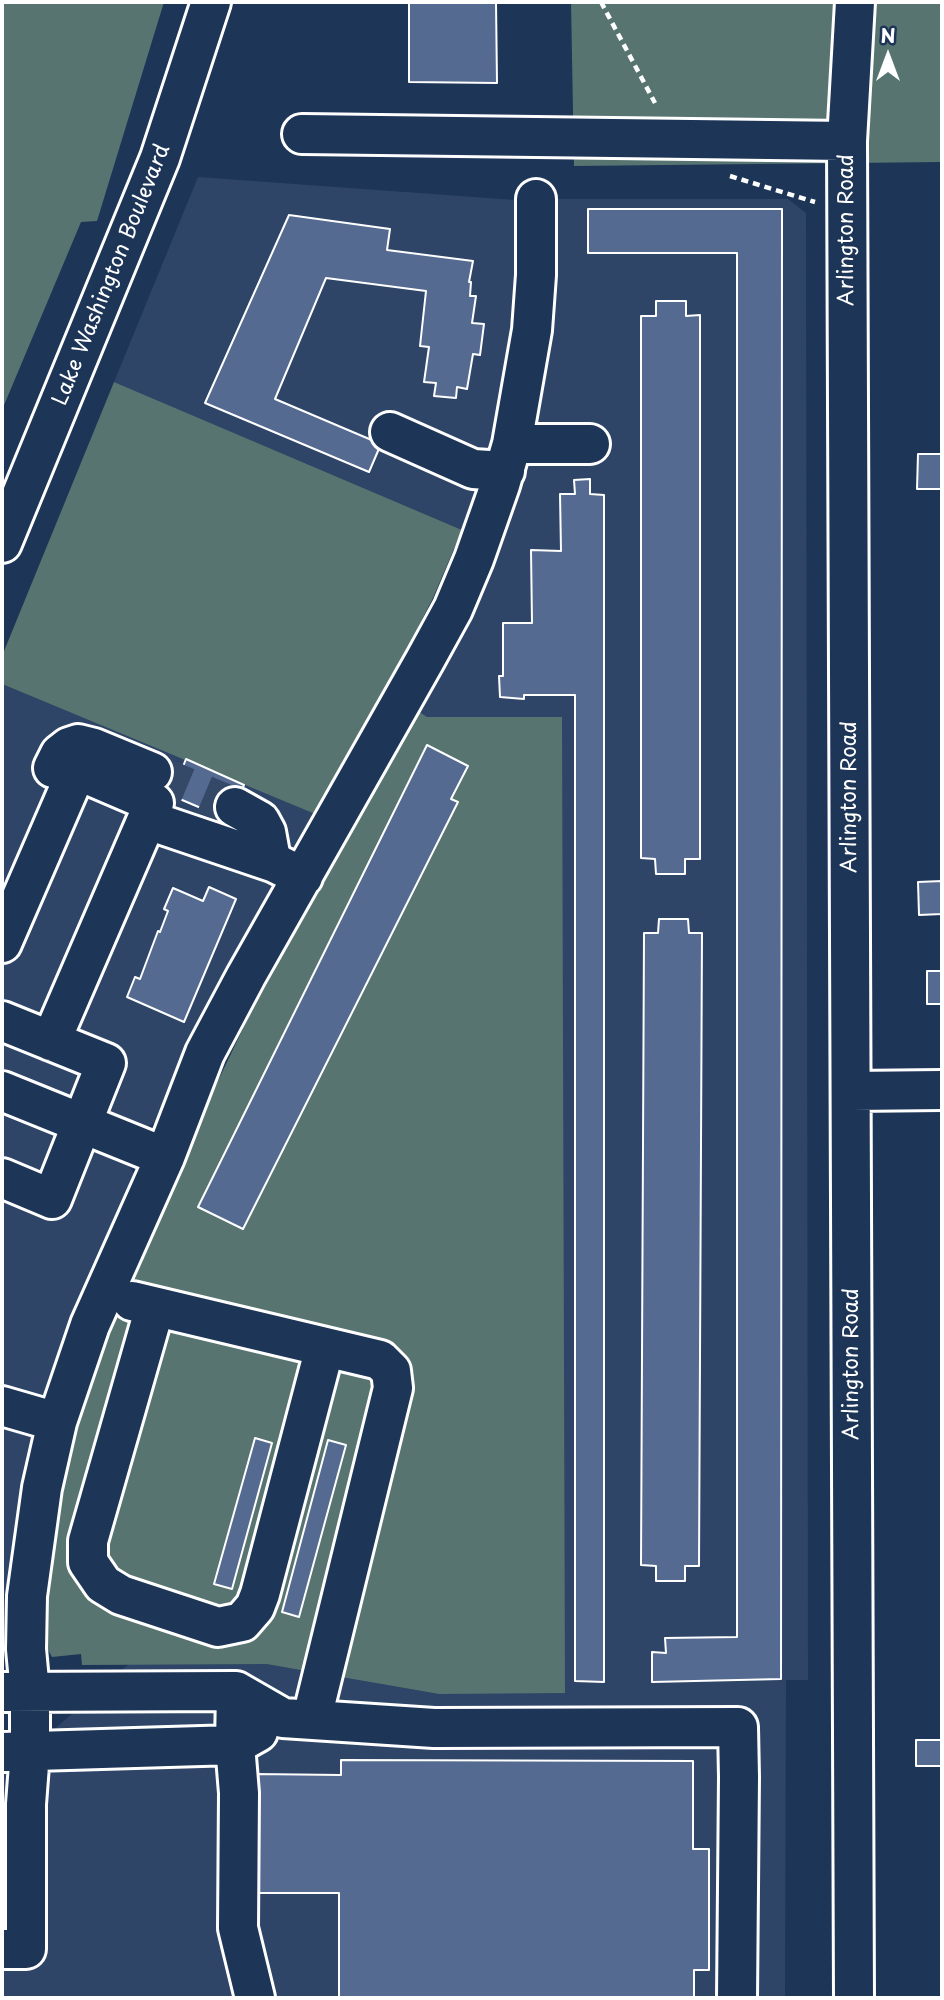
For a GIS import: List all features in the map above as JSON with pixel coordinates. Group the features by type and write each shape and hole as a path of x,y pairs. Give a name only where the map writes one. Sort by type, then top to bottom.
{"street":[{"name":"Lake Washington Boulevard","path":"2,543 160,158 211,2"},
{"path":"847,141 855,2"},
{"name":"Arlington Road","path":"302,134 847,141 854,1998"},
{"path":"2,1949 26,1949 26,1804 16,1752 16,1692 26,1649 15,1596 35,1523 57,1422 90,1325 165,1157 205,1053 246,975 289,870 453,609 474,559 508,457 532,330 536,275 536,199"},
{"path":"390,432 473,469 508,457 590,443"},
{"path":"60,810 49,777 60,754 69,747 78,744 94,748 152,772"},
{"path":"2,943 77,770 154,803 51,1041"},
{"path":"235,807 260,821 266,832 270,854 289,870"},
{"path":"148,820 289,870"},
{"path":"2,1021 106,1063 52,1199 2,1178"},
{"path":"852,1091 942,1090"},
{"path":"2,1091 165,1157"},
{"path":"16,1752 236,1745 297,1718 393,1388 391,1371 380,1360 103,1295"},
{"path":"155,1307 88,1541 88,1562 103,1584 121,1595 218,1627 242,1622 255,1607 260,1594 325,1347"},
{"path":"2,1406 57,1422"},
{"path":"236,1691 239,1793 238,1928 256,1998"},
{"path":"16,1692 236,1691 297,1718 433,1728 738,1727 737,1998"}],"path":[{"path":"601,2 676,138"},
{"path":"728,176 807,199 847,219"}],"shaded area":[{"path":"198,177 515,200 516,257 510,339 497,416 462,530 114,382"},
{"path":"556,199 788,199 806,213 808,1680 786,1680 787,1998 2,1998 2,1775 130,1663 266,1664 439,1694 562,717 427,717 418,711 490,569 518,493 539,406 552,323 557,265"},
{"path":"2,684 315,814 232,963 185,1054 158,1120 151,1125 143,1127 2,1069"},
{"path":"2,1112 128,1164 134,1174 73,1316 47,1387 29,1452 16,1519 10,1564 6,1637 2,1653"}],"green space":[{"path":"2,2 164,2 97,221 81,222 2,410"},
{"path":"571,2 942,2 942,162 574,166"},
{"path":"114,382 462,530 433,598 400,662 315,814 2,684 2,656"},
{"path":"418,711 427,717 562,717 565,1693 439,1694 266,1664 82,1665 81,1654 52,1657 46,1646 45,1629 51,1553 62,1489 94,1371 203,1112 250,1014"}],"building":[{"path":"409,2 496,2 497,83 409,82"},
{"path":"588,209 782,209 781,1679 652,1682 652,1652 666,1653 665,1638 737,1637 737,253 588,253"},
{"path":"289,215 390,229 387,250 473,261 469,282 470,296 476,296 472,323 484,324 480,355 473,354 467,389 457,387 456,398 434,396 436,383 424,382 429,347 420,346 426,291 326,278 275,399 381,444 369,472 205,403"},
{"path":"656,301 686,301 686,316 700,315 700,859 685,859 685,874 656,874 655,859 641,858 641,316 656,316"},
{"path":"918,454 942,454 942,489 917,489"},
{"path":"590,479 590,494 604,495 604,1682 575,1681 575,695 524,695 524,699 500,697 499,676 503,676 503,623 532,623 531,550 561,551 560,494 575,494 574,480"},
{"path":"427,745 468,766 451,799 458,802 243,1229 198,1207"},
{"path":"158,759 182,769 186,759 244,785 229,820 147,785"},
{"path":"942,881 942,914 919,915 918,882"},
{"path":"209,887 236,899 184,1022 127,997 135,977 140,979 158,931 160,932 168,911 164,909 173,888 203,901"},
{"path":"659,919 688,919 689,933 702,933 699,1566 685,1566 685,1581 656,1581 656,1566 641,1565 644,933 658,933"},
{"path":"927,971 942,971 942,1004 927,1004"},
{"path":"255,1438 272,1443 232,1589 214,1584"},
{"path":"328,1440 346,1445 299,1617 282,1612"},
{"path":"916,1740 942,1740 942,1766 916,1766"},
{"path":"341,1760 693,1761 693,1849 709,1849 709,1970 694,1970 694,1998 339,1998 339,1893 255,1893 255,1774 341,1775"}],"tunnel":[{"path":"152,772 235,807"}]}
